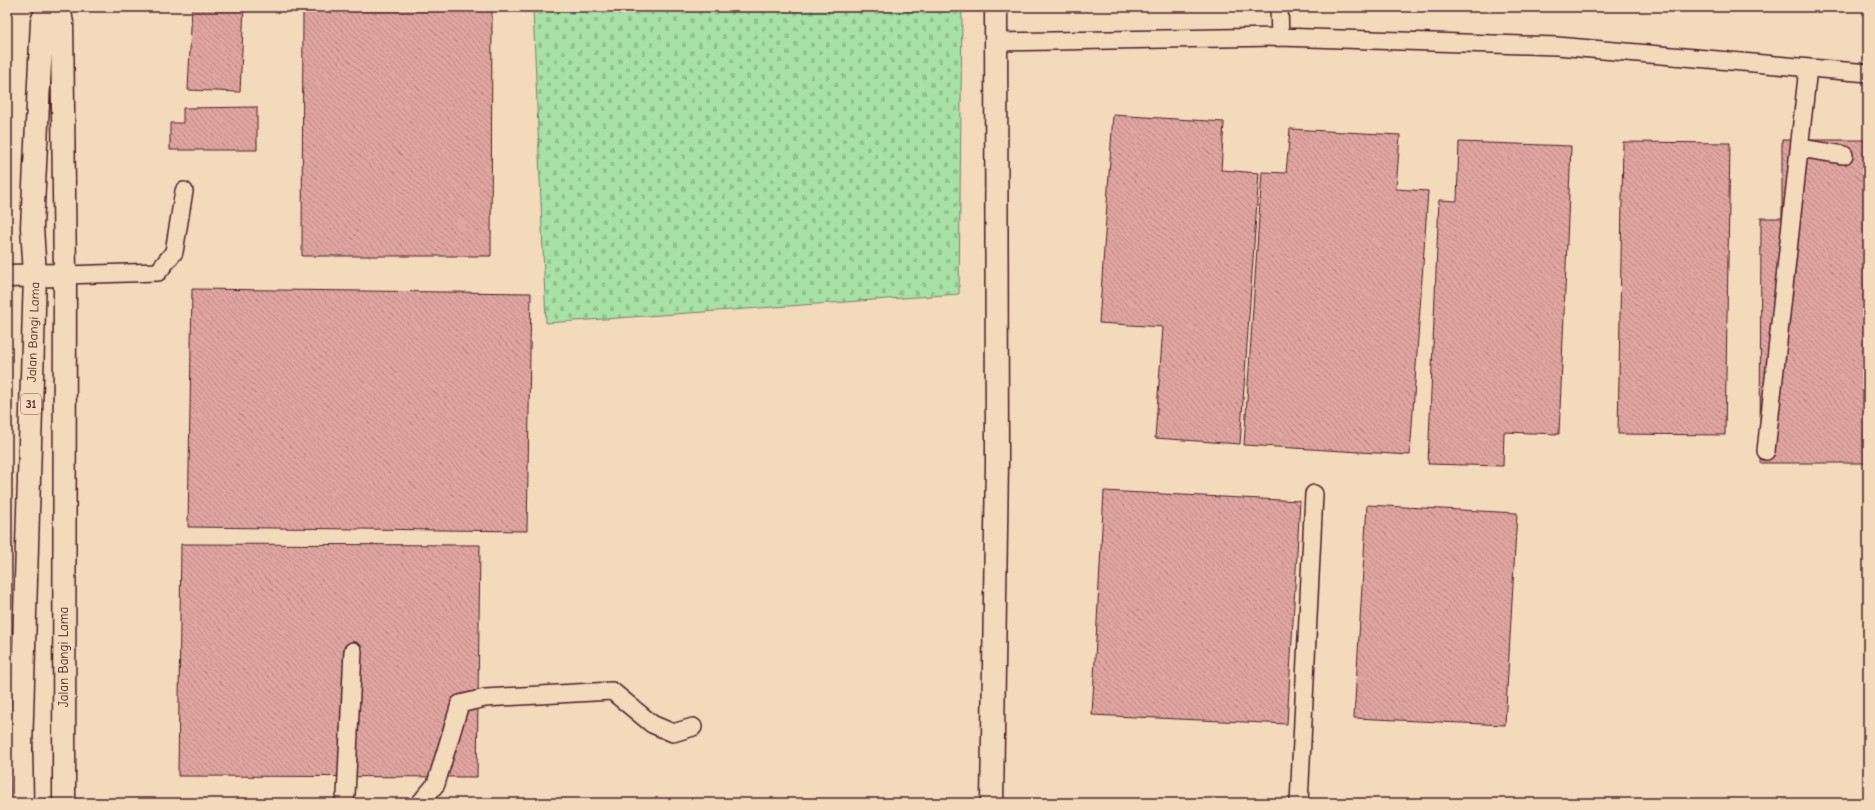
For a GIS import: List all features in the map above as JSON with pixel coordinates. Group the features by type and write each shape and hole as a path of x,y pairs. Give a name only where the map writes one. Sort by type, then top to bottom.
{"main road":[{"name":"Jalan Bangi Lama","path":"22,803 14,749 35,275 32,227 42,21 48,7"},
{"name":"Jalan Bangi Lama","path":"59,7 62,23 65,275 64,803"},
{"path":"992,803 997,462 996,7"},
{"path":"7,276 65,275"}],"lane":[{"path":"1279,7 1280,36"},
{"path":"996,42 1280,36 1557,46 1868,73"},
{"path":"1766,451 1808,68"},
{"path":"1800,148 1844,155"},
{"path":"65,275 158,272 174,252 184,191"},
{"path":"1299,803 1314,494"},
{"path":"343,803 346,795 353,651"},
{"path":"420,803 436,784 460,704 486,698 612,691 652,724 673,733 693,727"}],"green space":[{"path":"533,7 962,7 959,294 546,323"}],"building":[{"path":"192,7 244,7 240,92 188,90"},
{"path":"303,8 492,8 491,256 302,256"},
{"path":"257,107 257,150 170,150 170,123 183,123 183,108"},
{"path":"1113,115 1224,122 1221,170 1259,173 1240,444 1155,438 1163,327 1099,323"},
{"path":"1290,129 1400,135 1396,189 1428,191 1410,455 1244,445 1262,172 1286,173"},
{"path":"1782,140 1868,140 1868,463 1760,463 1761,218 1782,218"},
{"path":"1459,142 1571,146 1559,434 1504,432 1503,466 1428,464 1439,200 1457,201"},
{"path":"1623,142 1730,143 1725,435 1618,434"},
{"path":"192,289 531,293 527,531 188,527"},
{"path":"1104,491 1300,501 1287,724 1092,715"},
{"path":"1367,505 1517,513 1505,725 1354,718"},
{"path":"181,544 480,545 477,777 178,776"}]}
